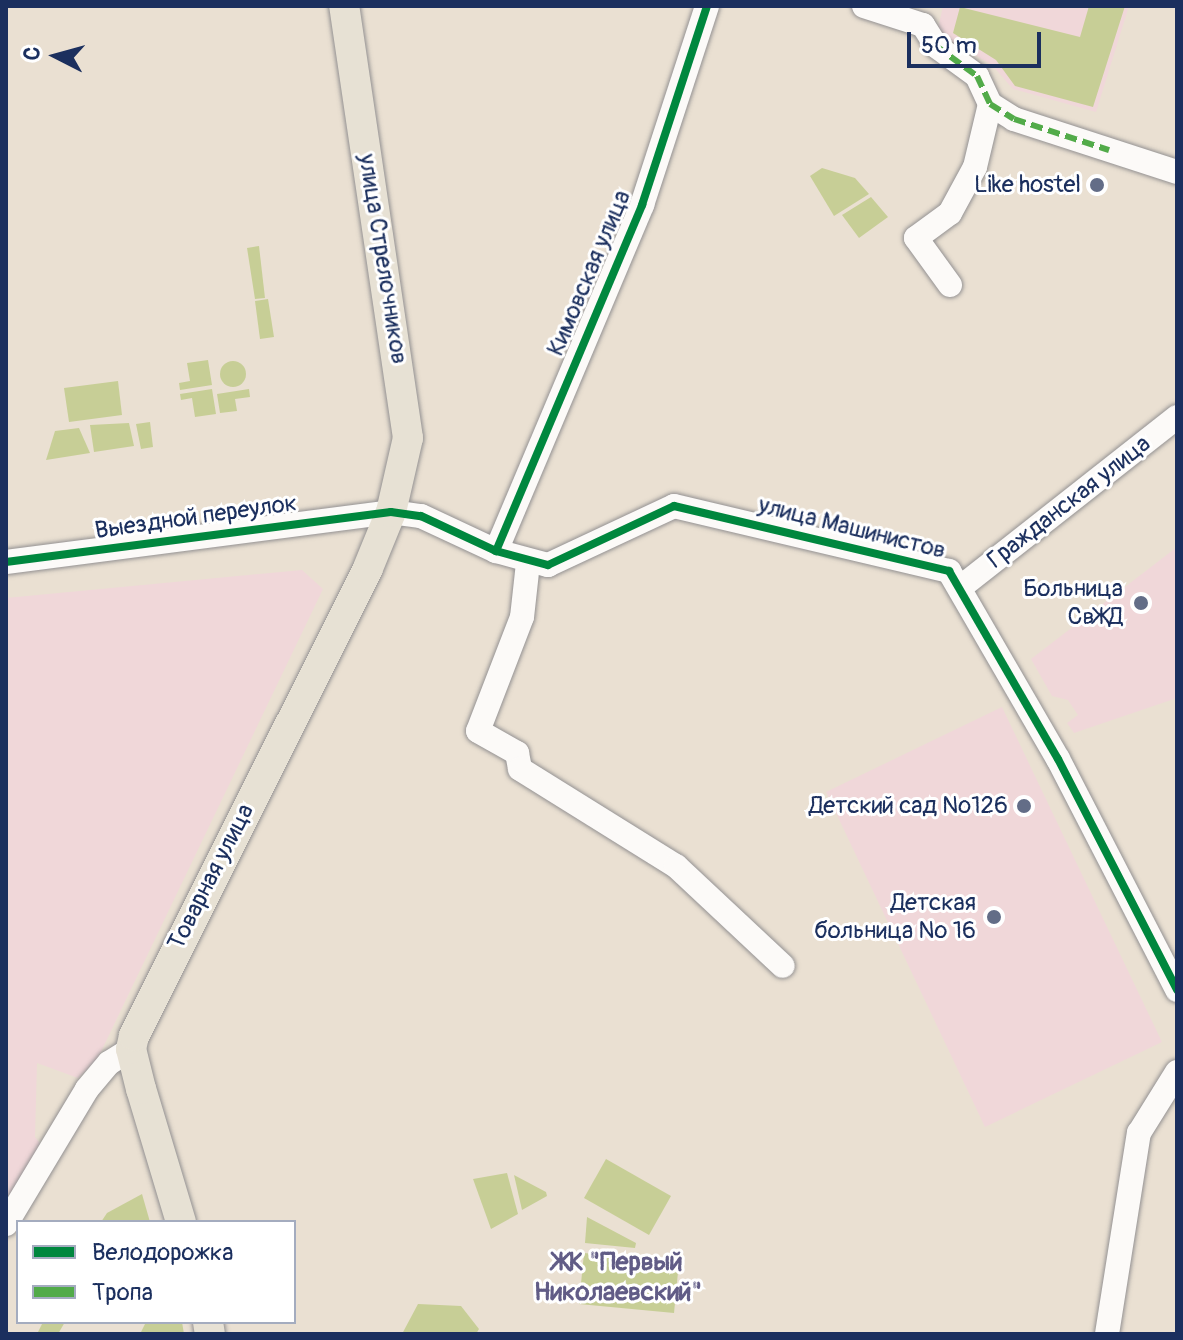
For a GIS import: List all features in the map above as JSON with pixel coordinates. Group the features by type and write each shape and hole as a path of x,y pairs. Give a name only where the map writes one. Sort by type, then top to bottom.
{"main road":[{"name":"улица Стрелочников","path":"344,6 408,438 391,512"},
{"name":"Товарная улица","path":"131,1049 139,1021 368,568 391,512"},
{"path":"131,1049 180,1220"}],"street":[{"name":"Кимовская улица","path":"496,551 642,205 707,6"},
{"path":"864,6 923,25 936,46 977,76 990,104 1014,119 1177,172"},
{"path":"950,285 916,238 950,213 975,167 990,104"},
{"name":"Гражданская улица","path":"961,587 1177,417"},
{"name":"улица Машинистов","path":"391,512 421,516 528,563 559,562 674,506 928,563 949,571 961,587 1124,881 1177,990"},
{"name":"Выездной переулок","path":"6,562 391,512"},
{"path":"528,563 522,617 478,731 517,753 520,769 676,866 783,966"},
{"path":"6,1224 87,1089 109,1063 131,1049"},
{"path":"1107,1334 1139,1133 1177,1072"}],"shaded area":[{"path":"943,6 1129,6 1096,112 1013,89 992,65 937,33"},
{"name":"Больница СвЖД","path":"1177,547 1177,698 1074,733 1067,723 1078,715 1068,700 1052,696 1031,659"},
{"path":"302,570 323,589 97,1060 78,1078 37,1063 35,1137 46,1151 6,1212 6,598"},
{"name":"Детская больница № 16","path":"1002,707 1162,1042 985,1127 826,792"}],"green space":[{"path":"1089,6 1125,6 1093,107 1015,86 996,60 953,33 960,7 1080,37"},
{"path":"822,168 855,178 869,194 834,216 810,176"},
{"path":"871,197 888,217 859,238 842,215"},
{"path":"259,246 265,298 255,299 247,248"},
{"path":"268,299 274,337 260,339 255,301"},
{"path":"208,360 212,385 180,390 179,383 190,381 187,363"},
{"path":"233,361 242,365 246,374 242,383 233,387 224,383 220,374 224,365"},
{"path":"118,381 122,415 69,422 64,388"},
{"path":"212,389 216,414 195,417 192,398 181,400 180,394"},
{"path":"249,389 250,397 235,399 237,411 220,413 217,394"},
{"path":"150,422 153,447 141,449 136,424"},
{"path":"129,423 134,446 94,452 90,425"},
{"path":"79,428 90,453 46,460 55,431"},
{"path":"606,1159 671,1196 649,1235 584,1198"},
{"path":"507,1173 518,1214 491,1229 473,1179"},
{"path":"514,1175 546,1192 547,1196 522,1210"},
{"path":"142,1194 149,1220 102,1220 107,1213"},
{"path":"587,1217 636,1243 635,1248 585,1243"},
{"path":"584,1253 679,1262 674,1313 579,1304"},
{"path":"418,1304 461,1306 479,1329 476,1334 402,1334"},
{"path":"42,1324 64,1324 58,1334 37,1334"},
{"path":"145,1324 182,1324 184,1334 140,1334"}],"marked path":[{"path":"936,46 977,76 990,104 1014,119 1109,150"}],"cycle path":[{"path":"496,551 642,205 707,6"},
{"path":"6,562 391,512 421,516 496,551 548,565 674,506 949,571 1058,759 1177,990"}],"place":[{"name":"Like hostel","path":"1097,185"},
{"name":"Больница СвЖД","path":"1141,603"},
{"name":"Детский сад №126","path":"1024,806"},
{"name":"Детская больница № 16","path":"994,917"}],"district":[{"name":"ЖК \"Первый Николаевский\"","path":"618,1278"}]}
